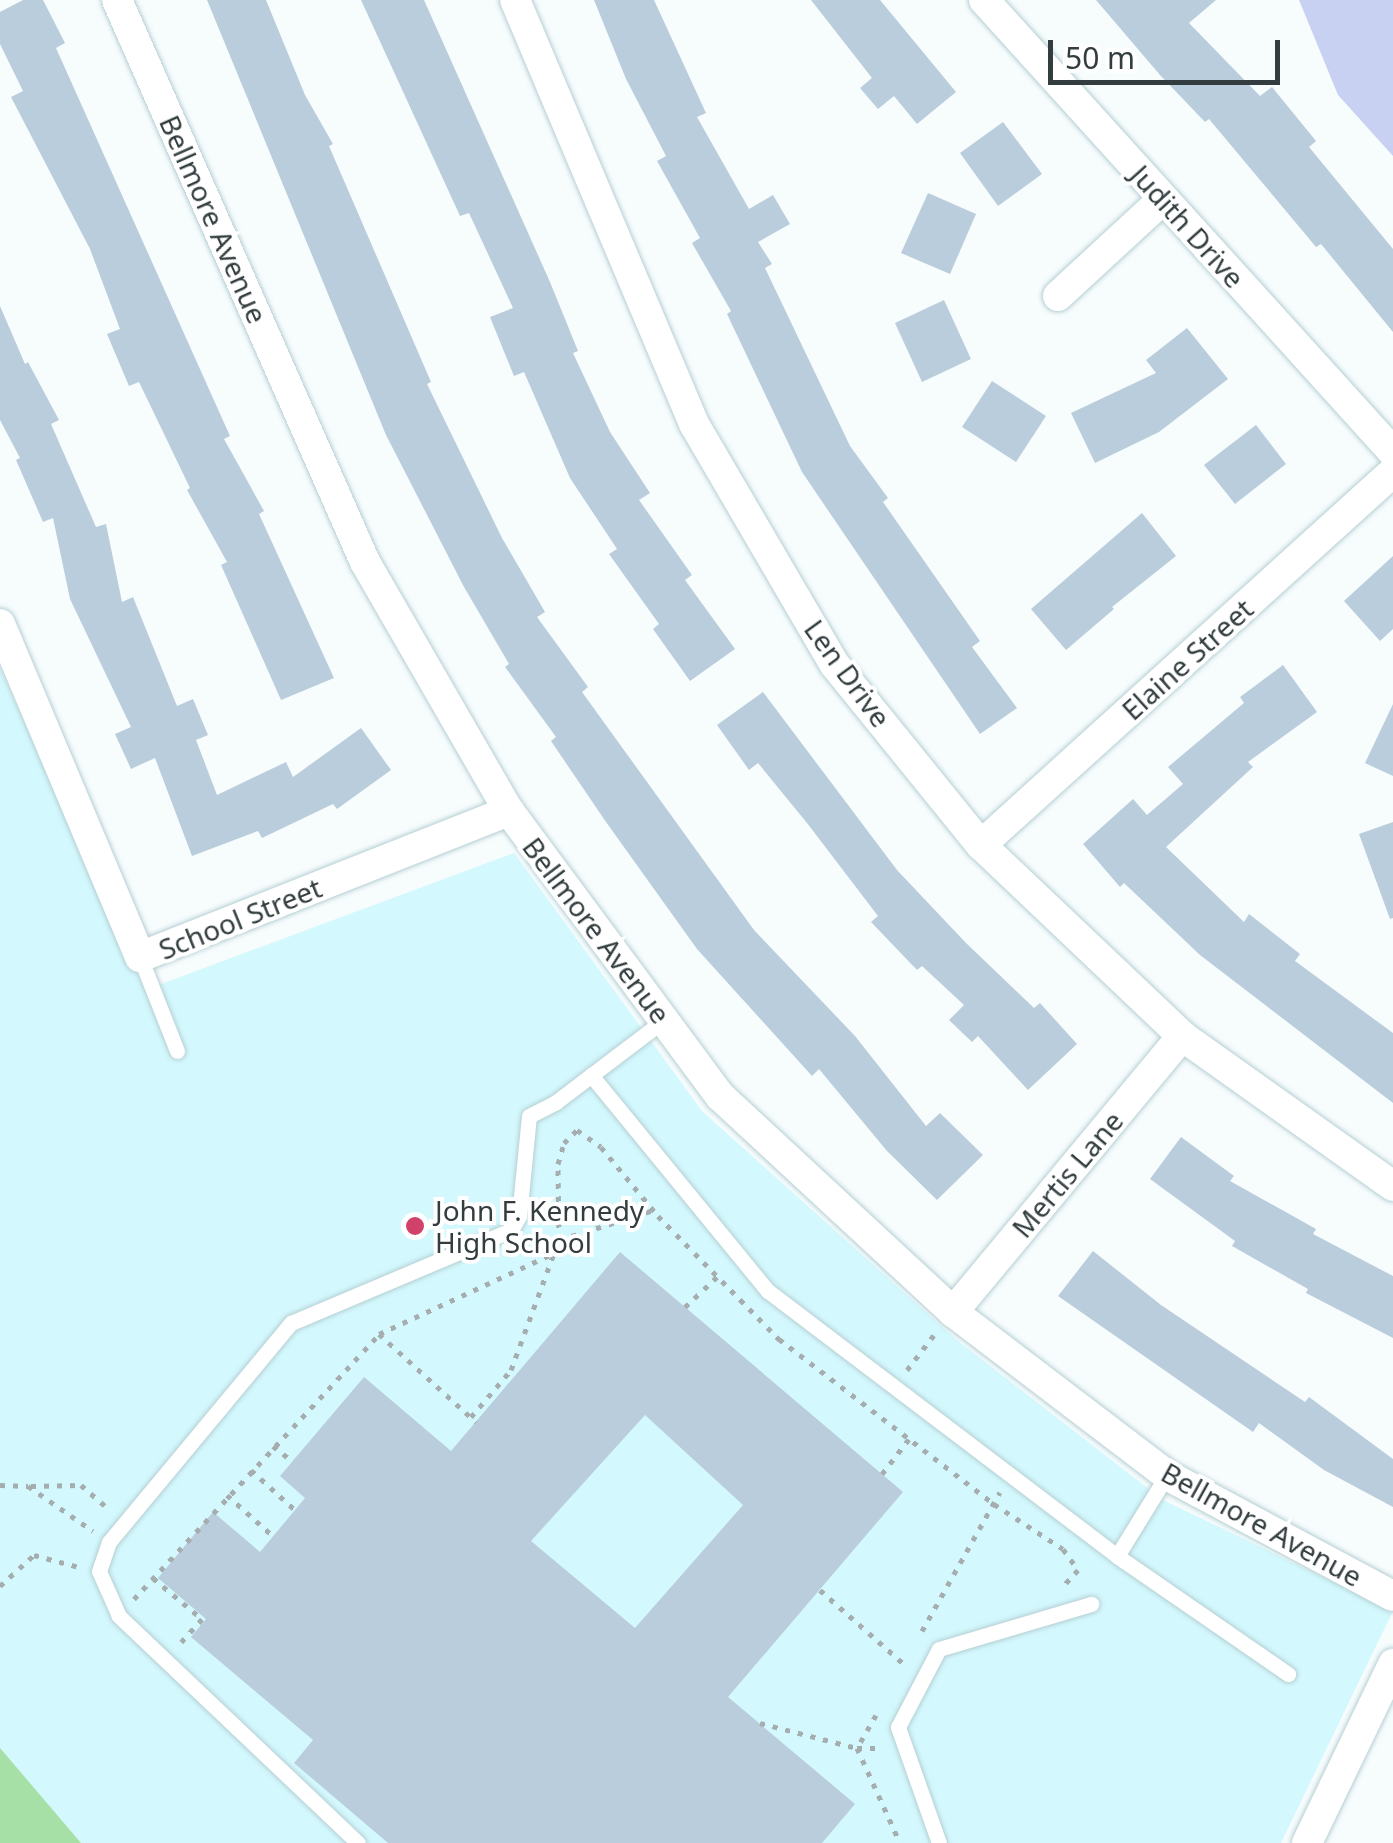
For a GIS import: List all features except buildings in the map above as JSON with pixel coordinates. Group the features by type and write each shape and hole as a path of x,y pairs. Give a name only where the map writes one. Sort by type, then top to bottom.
{"street":[{"name":"Bellmore Avenue","path":"116,0 365,562 509,812 721,1096 944,1323 1168,1475 1393,1596"},
{"name":"Len Drive","path":"515,0 694,424 836,665 981,845 1182,1036 1393,1186"},
{"name":"Judith Drive","path":"984,0 1393,452"},
{"path":"1058,296 1163,199"},
{"name":"Elaine Street","path":"981,845 1393,472"},
{"name":"School Street","path":"0,624 140,958 509,812"},
{"name":"Mertis Lane","path":"944,1323 1182,1036"},
{"path":"1307,1843 1393,1664"}],"lane":[{"path":"140,958 177,1051"},
{"path":"358,1843 119,1616 98,1572 109,1542 291,1323 511,1230 519,1216 529,1116 592,1075 664,1020"},
{"path":"592,1075 768,1291 1117,1556 1288,1674"},
{"path":"1117,1556 1168,1475"},
{"path":"939,1843 898,1726 938,1649 1091,1604"}],"path":[{"path":"380,1334 474,1420 511,1370 559,1240 558,1164 564,1143 577,1130 601,1146 654,1210 779,1339 909,1439 1063,1549 1078,1570 1068,1584 1052,1590"},
{"path":"559,1240 654,1210"},
{"path":"119,1616 380,1334 554,1253"},
{"path":"684,1307 718,1276"},
{"path":"902,1376 944,1323"},
{"path":"882,1474 909,1439"},
{"path":"273,1446 292,1462"},
{"path":"251,1470 295,1510"},
{"path":"0,1485 80,1485 125,1523"},
{"path":"28,1486 109,1542"},
{"path":"227,1495 273,1536"},
{"path":"0,1586 34,1556 98,1572"},
{"path":"153,1578 202,1619 165,1659"},
{"path":"820,1590 904,1664"},
{"path":"924,1627 943,1622"},
{"path":"760,1724 857,1748 888,1748"}],"shaded area":[{"path":"1299,0 1393,0 1393,156 1338,95"},
{"name":"John F. Kennedy High School","path":"0,668 145,990 514,853 702,1111 958,1341 1163,1500 1393,1611 1281,1843 0,1843"}],"green space":[{"path":"0,1748 81,1843 0,1843"}],"place":[{"name":"John F. Kennedy High School","path":"415,1226"}]}
